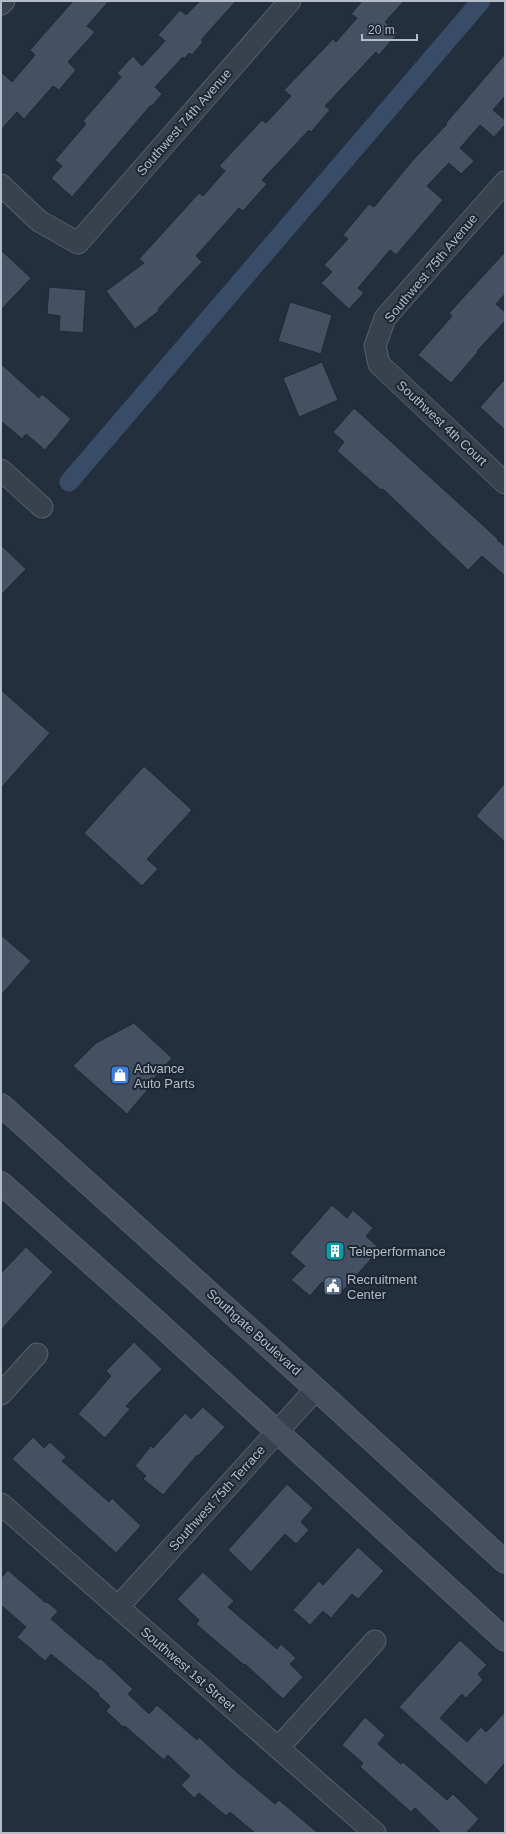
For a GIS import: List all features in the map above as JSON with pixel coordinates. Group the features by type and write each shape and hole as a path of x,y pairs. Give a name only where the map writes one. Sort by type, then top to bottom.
{"main road":[{"name":"Southgate Boulevard","path":"1,1104 505,1562"},
{"path":"1,1183 505,1640"}],"street":[{"path":"1,4 4,1"},
{"name":"Southwest 74th Avenue","path":"1,185 39,221 78,242 290,1"},
{"name":"Southwest 75th Avenue","path":"379,364 376,346 385,318 505,182"},
{"name":"Southwest 4th Court","path":"379,364 505,483"},
{"path":"1,470 42,507"},
{"path":"1,1394 37,1354"},
{"name":"Southwest 75th Terrace","path":"118,1607 316,1389"},
{"name":"Southwest 1st Street","path":"1,1504 376,1833"},
{"path":"278,1748 375,1641"}],"building":[{"path":"73,1 109,1 87,26 95,32 68,62 76,70 59,90 53,86 24,119 17,112 1,130 1,72 12,82 35,55 30,50"},
{"path":"200,1 236,1 201,40 203,42 192,55 189,53 184,59 183,57 155,87 162,94 72,197 51,178 62,166 55,160 86,124 83,121 121,77 117,73 133,56 142,66 165,41 158,35 180,10 186,15"},
{"path":"362,1 404,1 385,22 398,33 379,55 376,52 325,106 330,110 311,132 309,130 262,180 267,184 243,211 239,208 196,256 202,262 158,309 159,311 135,329 106,291 144,263 139,259 199,193 203,196 225,171 219,166 262,120 266,123 291,96 284,90 333,39 336,42 357,18 351,14"},
{"path":"505,54 505,96 493,110 505,120 505,125 494,137 480,125 460,148 474,161 461,174 449,163 427,186 443,200 396,255 390,250 358,288 364,293 349,309 321,283 332,272 324,265 348,239 343,235 369,204 374,207 413,160 447,124 446,123"},
{"path":"1,250 31,278 1,310"},
{"path":"505,252 505,294 496,304 505,312 505,321 477,351 478,352 451,383 418,355 452,316 449,313"},
{"path":"49,287 86,290 83,333 59,331 60,316 47,314"},
{"path":"290,302 332,315 321,354 278,341"},
{"path":"322,362 338,400 299,417 283,378"},
{"path":"1,364 39,398 42,394 71,419 45,450 26,434 22,439 1,421"},
{"path":"505,379 505,430 480,407"},
{"path":"354,408 505,546 505,576 482,556 468,570 383,489 381,490 337,451 344,442 333,432"},
{"path":"1,545 26,569 1,595"},
{"path":"1,690 50,733 1,788"},
{"path":"144,766 192,810 147,859 158,869 142,886 84,833"},
{"path":"505,783 505,842 476,816"},
{"path":"1,935 31,961 1,995"},
{"name":"Advance Auto Parts","path":"134,1023 172,1058 148,1085 150,1087 127,1114 73,1066 96,1043"},
{"name":"Teleperformance","path":"332,1205 347,1218 353,1210 373,1228 366,1236 380,1249 338,1296 322,1282 310,1296 291,1280 305,1266 290,1253"},
{"path":"26,1247 53,1272 1,1330 1,1273"},
{"path":"134,1342 162,1369 126,1406 130,1409 105,1438 78,1414 111,1376 106,1371"},
{"path":"203,1407 225,1427 198,1456 197,1455 163,1495 143,1479 146,1476 135,1466 151,1446 153,1448 185,1413 191,1419"},
{"path":"33,1437 44,1448 50,1442 66,1457 62,1461 109,1502 112,1498 141,1526 116,1553 12,1459"},
{"path":"287,1484 313,1508 301,1522 309,1530 296,1544 285,1534 251,1572 228,1550"},
{"path":"358,1547 384,1571 358,1599 352,1594 331,1618 323,1611 310,1625 293,1610 319,1581 323,1585"},
{"path":"8,1570 46,1603 47,1602 58,1611 51,1619 99,1660 100,1658 133,1689 128,1694 149,1714 157,1705 197,1740 199,1737 231,1767 275,1804 279,1800 318,1833 255,1833 230,1812 226,1816 199,1793 194,1798 181,1785 190,1776 168,1755 164,1760 125,1726 123,1727 106,1711 110,1706 98,1695 99,1694 51,1654 45,1661 17,1637 26,1627 1,1605 1,1578"},
{"path":"203,1572 234,1601 228,1607 277,1649 281,1644 296,1658 290,1664 303,1677 283,1699 245,1664 244,1665 196,1624 199,1620 177,1599"},
{"path":"460,1640 487,1665 478,1674 483,1680 466,1698 462,1694 440,1718 467,1742 481,1727 486,1732 505,1712 505,1763 486,1785 399,1707"},
{"path":"365,1717 385,1735 378,1744 401,1764 403,1762 447,1800 453,1794 479,1819 466,1833 441,1833 415,1808 411,1812 360,1767 363,1763 342,1745"}],"waterway":[{"path":"69,482 481,1"}],"place":[{"name":"Advance Auto Parts","path":"120,1075"},
{"name":"Teleperformance","path":"335,1251"},
{"name":"Recruitment Center","path":"333,1286"}]}
